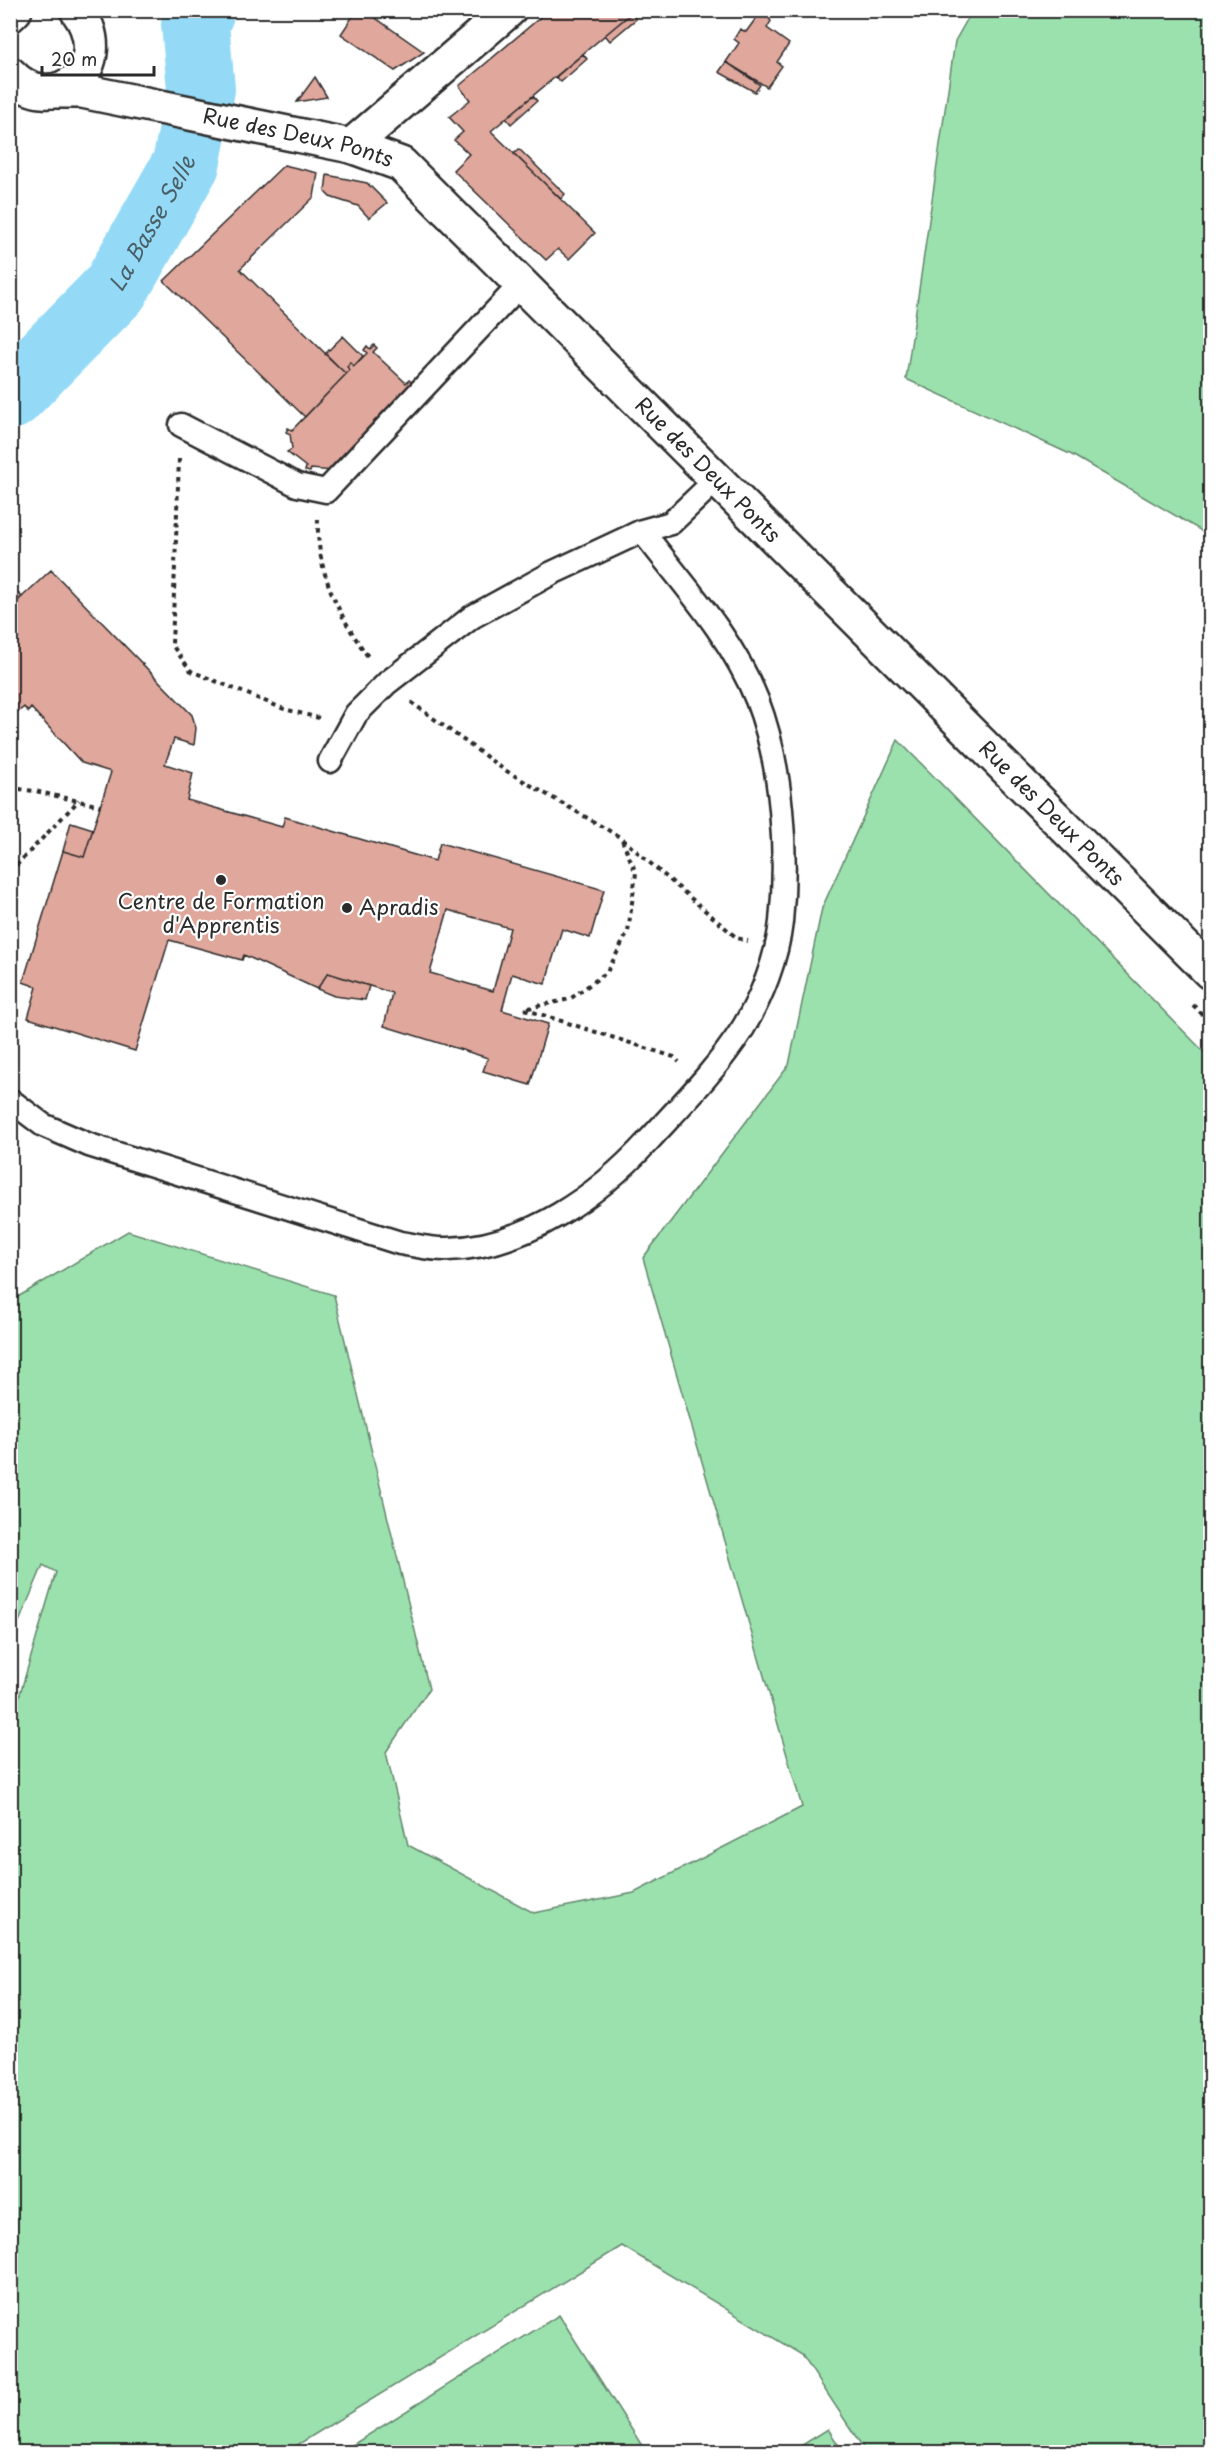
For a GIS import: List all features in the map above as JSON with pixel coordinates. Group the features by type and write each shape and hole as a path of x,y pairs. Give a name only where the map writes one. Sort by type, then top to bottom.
{"street":[{"path":"10,15 15,10"},
{"path":"351,146 509,10"},
{"path":"54,91 65,88 82,73 86,24"},
{"path":"86,24 146,105"},
{"name":"Rue des Deux Ponts","path":"13,81 30,89 82,91 351,146 378,153 401,164 1210,972"}],"lane":[{"path":"181,425 297,485 326,491 521,285"},
{"path":"330,761 356,714 387,683 472,617 552,573 642,531 671,523 717,480"},
{"path":"10,1100 43,1125 89,1145 400,1243 447,1249 486,1244 520,1233 581,1200 622,1170 703,1081 744,1027 770,970 775,950 780,923 782,865 779,803 771,746 756,699 717,627 642,531"}],"path":[{"path":"181,425 172,645 191,671 284,709 318,718 356,714"},
{"path":"326,491 318,505 317,539 326,582 351,633 387,683 445,730 503,769 620,837 737,938 775,950"},
{"path":"10,788 100,806"},
{"path":"10,872 79,800"},
{"path":"620,837 636,873 628,932 607,972 570,999 524,1009 674,1058 703,1081"}],"green space":[{"path":"972,11 1210,11 1210,540 1200,530 1072,455 906,379 955,41"},
{"path":"898,740 1210,1058 1210,2452 866,2452 802,2355 622,2246 286,2452 11,2452 11,1724 56,1572 43,1565 11,1641 11,1301 128,1231 334,1295 429,1689 386,1752 408,1845 534,1913 634,1893 802,1807 643,1258 789,1065 822,908"},
{"path":"559,2315 646,2452 348,2452 346,2449"},
{"path":"828,2429 843,2452 791,2452"}],"water":[{"path":"185,11 212,11 204,32 214,112 181,105"}],"building":[{"path":"357,10 364,10 424,52 395,71 341,34"},
{"path":"549,10 635,10 491,131 595,233 569,259 558,249 546,260 453,170 469,154 454,140 463,132 449,117 470,100 459,86"},
{"path":"762,10 771,21 767,28 789,44 777,62 782,66 767,87 726,62 739,43 734,39 740,29 746,32"},
{"path":"632,13 636,19 610,41 605,35"},
{"path":"583,54 587,59 561,82 556,77"},
{"path":"726,62 760,85 755,92 719,72"},
{"path":"315,77 327,97 297,102"},
{"path":"533,96 537,101 511,124 506,118"},
{"path":"519,149 565,194 561,199 514,154"},
{"path":"284,165 318,173 314,197 240,269 346,374 305,417 164,281"},
{"path":"327,175 367,183 387,203 369,218 358,206 330,197 325,192"},
{"path":"343,336 363,356 354,366 350,362 347,367 350,370 346,374 325,354"},
{"path":"374,345 377,348 373,352 406,383 409,380 414,384 348,451 351,453 346,458 343,456 331,467 333,471 311,469 310,472 305,471 306,467 287,452 292,449 290,434 286,432 288,428 292,430 350,370 347,367 350,362 354,366 367,353 364,350 367,346 370,349"},
{"path":"51,570 192,715 196,728 194,745 174,739 165,764 193,773 187,800 282,827 285,817 435,861 440,843 604,890 590,938 562,929 545,984 512,974 502,1010 548,1024 530,1085 483,1071 488,1058 384,1026 392,993 328,973 317,989 244,955 242,960 169,940 135,1051 28,1018 37,987 23,982 63,851 84,857 111,772 82,763 31,708 28,712 24,707 10,719 10,608","holes":["448,910 510,928 493,991 430,973"]},
{"path":"15,590 22,597 10,608 10,594"},
{"path":"71,822 93,829 84,857 63,851"},
{"path":"328,973 369,986 365,1000 334,996 317,989"}],"waterway":[{"name":"La Basse Selle","path":"10,396 115,289 186,164 201,89 195,24 201,10"}],"place":[{"name":"Centre de Formation d'Apprentis","path":"221,880"},
{"name":"Apradis","path":"347,908"}]}
